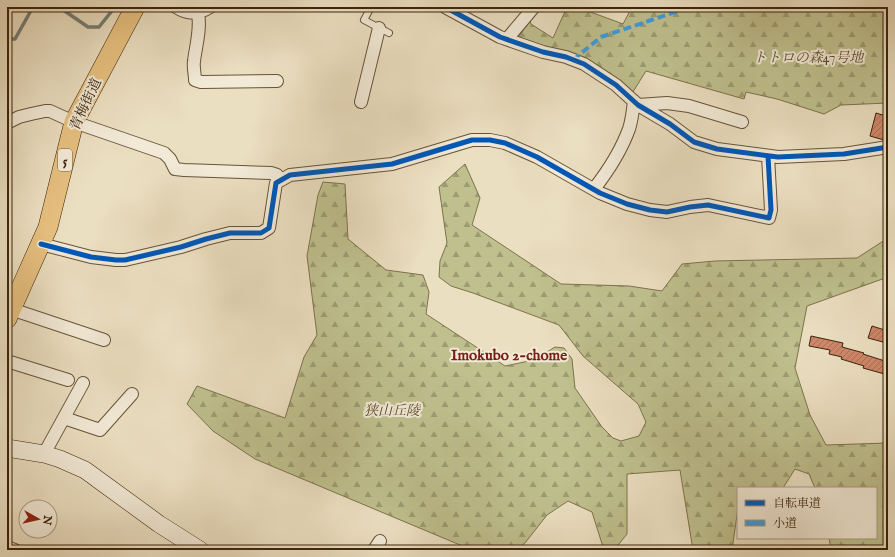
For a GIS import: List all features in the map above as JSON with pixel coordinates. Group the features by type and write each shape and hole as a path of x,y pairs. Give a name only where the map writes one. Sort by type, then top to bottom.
{"main road":[{"name":"青梅街道","path":"9,314 41,244 53,208 74,122 135,7"}],"street":[{"path":"176,7 188,13 198,13 210,7"},
{"path":"507,39 534,7"},
{"path":"449,8 507,39 543,52 584,64 616,85 636,103 670,124 694,142 717,149 768,156 844,154 888,146"},
{"path":"198,13 198,39 194,62 195,80 201,82 277,81"},
{"path":"361,102 384,30"},
{"path":"636,103 667,103 689,106 742,122"},
{"path":"594,189 609,169 622,144 629,128 636,103"},
{"path":"7,123 19,117 50,111 74,122 164,153 170,159 175,169 272,172 281,180"},
{"path":"41,244 91,257 125,260 181,247 206,238 230,233 261,233 268,228 276,183 290,175 392,164 472,140 490,140 505,143 537,157 594,189 627,204 650,210 667,212 708,205 769,218 771,210 768,156"},
{"path":"9,314 104,340"},
{"path":"7,361 68,380"},
{"path":"44,454 83,383"},
{"path":"64,418 100,430 132,394"},
{"path":"7,448 44,454 85,470 158,524 200,550"},
{"path":"7,547 15,550"}],"lane":[{"path":"371,7 364,20 384,30"}],"green space":[{"name":"トトロの森47号地","path":"567,7 577,7 623,24 632,7 888,7 888,103 841,105 824,114 777,99 746,92 744,99 646,71 631,95 546,48 518,37 530,21 531,24 553,38"},
{"name":"狭山丘陵","path":"465,164 480,198 472,225 561,284 629,286 662,291 682,264 715,261 857,258 888,238 888,277 807,306 795,368 810,415 826,445 888,443 888,550 831,549 829,539 877,539 877,487 815,487 809,474 795,469 784,487 737,487 737,515 732,550 693,550 680,470 627,474 627,534 614,550 604,550 592,512 568,501 547,515 525,543 515,550 472,550 255,459 213,431 187,404 197,386 285,418 304,357 317,335 307,256 318,195 323,182 345,184 348,239 386,270 423,275 429,292 426,314 505,366 534,360 555,347 564,348 572,359 575,388 602,427 613,438 621,441 639,436 646,422 638,404 583,356 559,325 451,286 439,277 440,261 447,243 439,187"}],"building":[{"path":"876,113 886,116 885,120 888,121 888,140 870,136"},
{"path":"872,326 888,331 888,340 884,339 883,342 868,338"},
{"path":"811,336 843,343 842,347 888,362 888,375 863,368 864,366 841,359 842,357 829,354 830,350 809,346"}],"waterway":[{"path":"7,39 15,39 33,7"},
{"path":"59,7 88,27 99,27 115,7"}],"marked path":[{"path":"573,60 601,37 690,7"}],"cycle path":[{"path":"445,7 500,37 584,64 616,85 638,105 670,124 694,142 717,149 778,157 844,154 888,147"},
{"path":"41,244 91,257 125,260 181,247 230,233 261,233 269,228 276,183 290,175 392,164 472,140 490,140 505,143 537,157 600,193 627,204 650,210 667,212 708,205 769,218 771,210 768,156"}],"district":[{"name":"Imokubo 2-chome","path":"509,355"}]}
